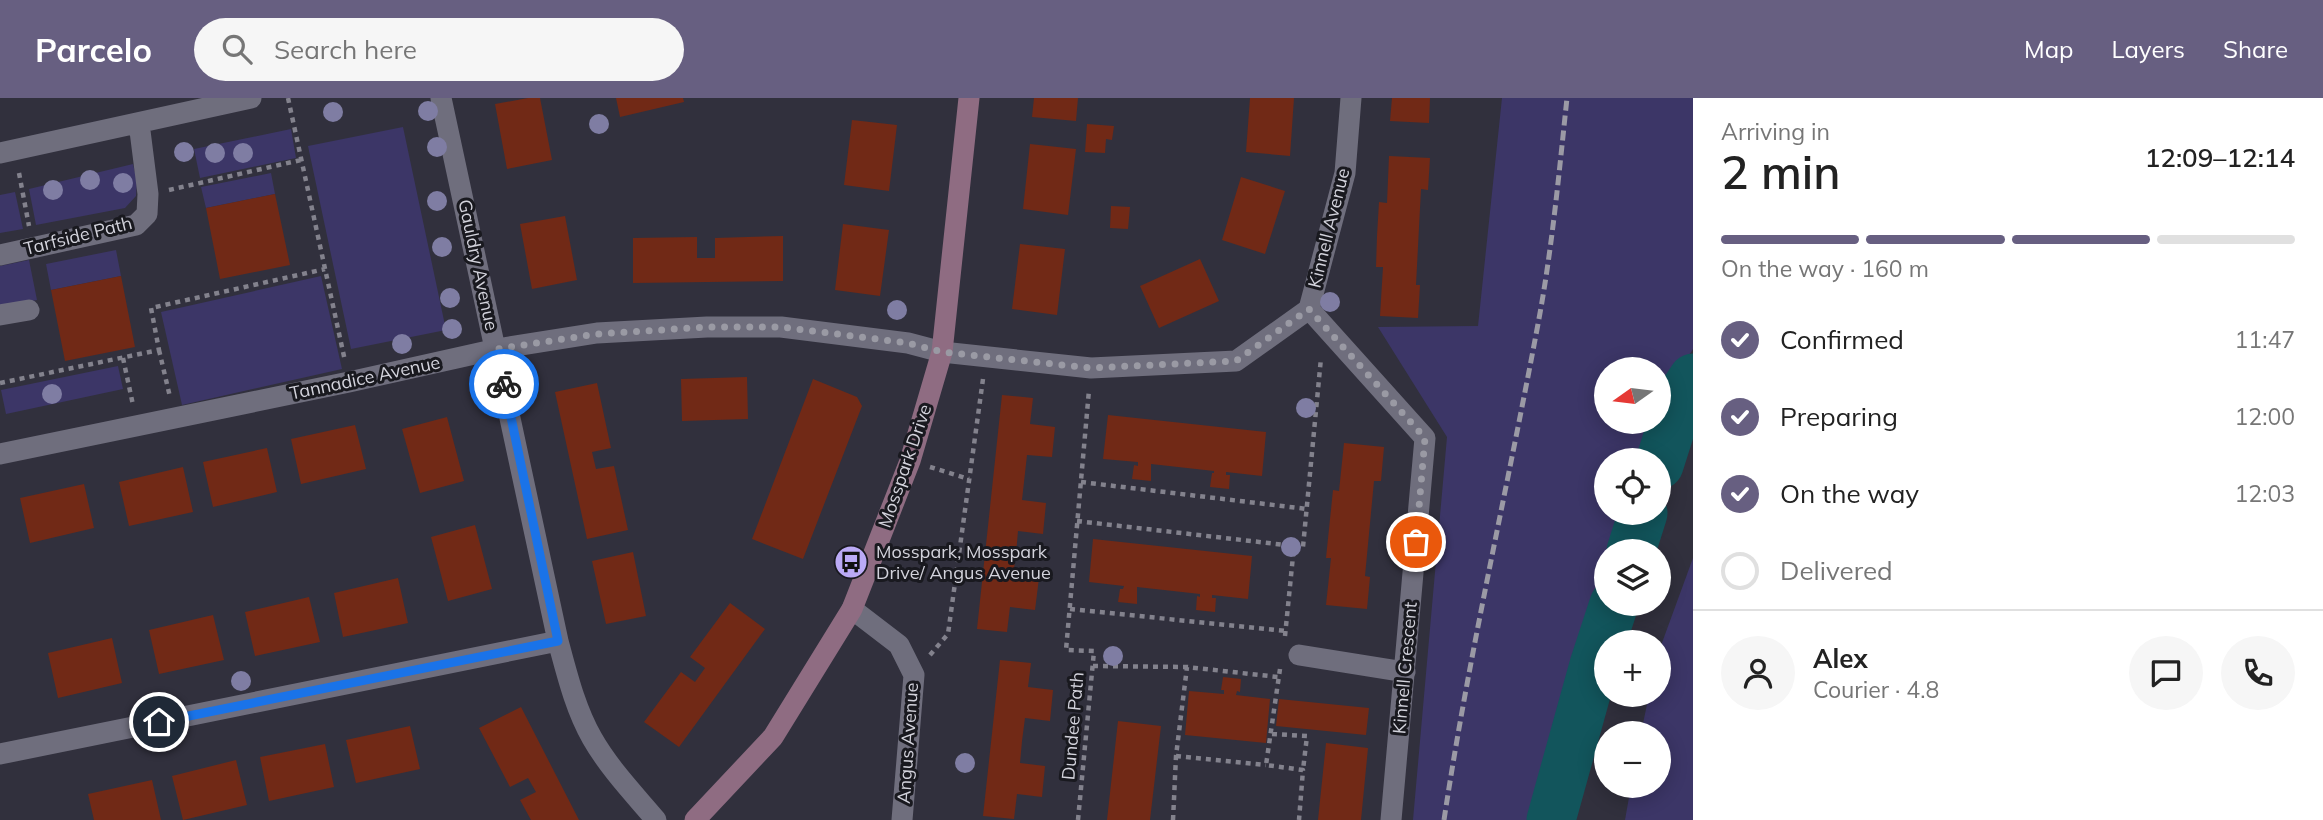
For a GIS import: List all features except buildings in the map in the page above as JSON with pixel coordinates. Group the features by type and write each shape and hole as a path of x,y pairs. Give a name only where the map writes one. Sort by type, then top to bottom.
{"street":[{"path":"7,151 251,98"},
{"name":"Gauldry Avenue","path":"441,98 570,687 593,739 619,776 656,820"},
{"name":"Mosspark Drive","path":"695,820 773,737 852,609 910,461 942,352 969,98"},
{"name":"Kinnell Avenue","path":"942,352 1091,368 1236,361 1309,309 1345,173 1351,98"},
{"name":"Tarfside Path","path":"0,255 136,225 147,214 148,194 139,123"},
{"name":"Kinnell Crescent","path":"1309,309 1425,438 1391,820"},
{"path":"0,315 29,310"},
{"name":"Tannadice Avenue","path":"0,454 497,349 597,334 707,327 757,327 818,331 908,343 942,352"},
{"name":"Angus Avenue","path":"852,609 899,645 914,675 902,820"},
{"path":"0,754 558,641"},
{"path":"1288,654 1405,672"}],"path":[{"path":"288,98 349,382"},
{"path":"7,151 33,248"},
{"path":"148,194 301,160"},
{"path":"175,418 150,308 325,269"},
{"path":"1077,522 1303,547 1324,326"},
{"path":"0,383 159,350"},
{"path":"914,675 948,634 986,357"},
{"path":"123,358 137,426"},
{"name":"Dundee Path","path":"1078,820 1094,651 1066,650 1091,368"},
{"path":"910,461 969,479"},
{"path":"1081,482 1307,509"},
{"path":"1266,765 1278,677 1288,654 1286,631 1294,546"},
{"path":"1069,609 1286,631"},
{"path":"1093,666 1187,667 1278,677"},
{"path":"1173,820 1176,756 1187,667"},
{"path":"1272,734 1307,736 1299,820"},
{"path":"1176,756 1303,770"}],"shaded area":[{"path":"1502,98 1693,98 1693,349 1671,383 1671,357 1594,357 1594,434 1652,434 1647,448 1594,448 1594,525 1624,525 1620,539 1594,539 1594,616 1597,616 1536,820 1413,820 1447,437 1378,327 1478,326"},
{"path":"403,127 446,330 351,349 308,146"},
{"path":"291,129 296,158 200,178 194,149"},
{"path":"133,164 137,181 136,196 125,208 36,225 29,189"},
{"path":"271,173 275,194 206,208 201,187"},
{"path":"15,192 23,229 0,233 0,195"},
{"path":"116,250 121,276 51,290 46,264"},
{"path":"29,260 37,300 0,307 0,266"},
{"path":"321,276 342,369 182,405 161,312"},
{"path":"118,366 123,389 6,414 1,390"},
{"path":"1693,558 1693,820 1625,820 1629,798 1671,798 1671,721 1644,721 1646,707 1671,707 1671,630 1667,630"}],"waterway":[{"path":"1664,448 1681,396 1693,378"},
{"path":"1635,539 1639,525"},
{"path":"1551,820 1610,616"}],"railway":[{"path":"1444,820 1477,634 1543,296 1567,98"}],"way so far":[{"path":"504,384 497,349 597,334 707,327 781,327 908,343 942,352 1091,368 1236,361 1309,309 1425,438 1416,542"}],"place":[{"name":"Mosspark, Mosspark Drive/ Angus Avenue","path":"851,562"}],"route":[{"path":"159,722 558,641 504,384"}]}
